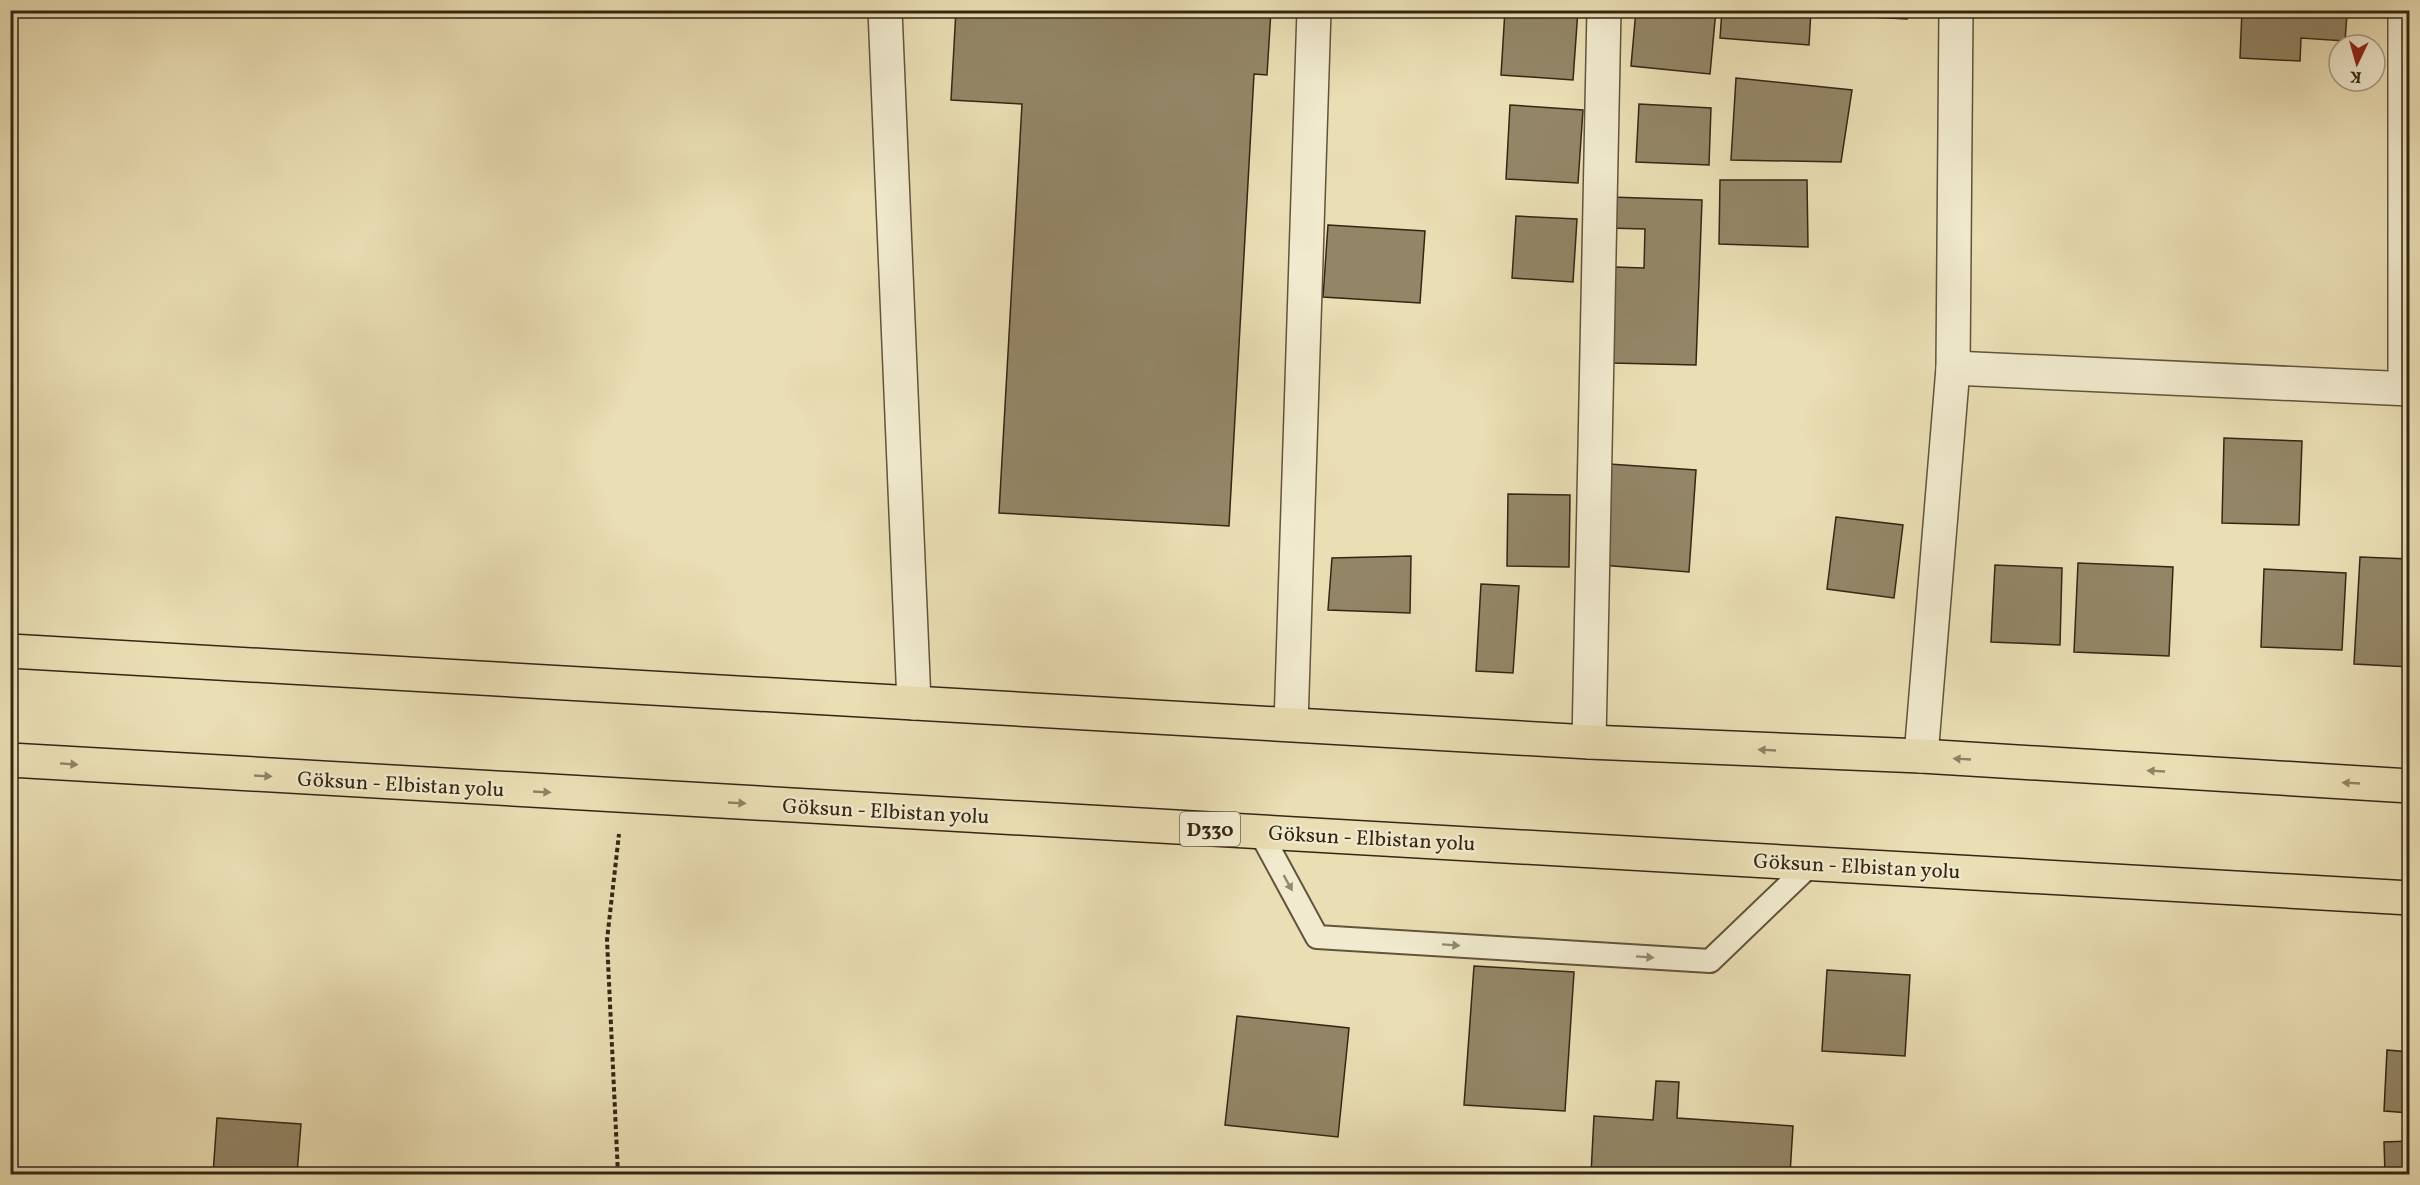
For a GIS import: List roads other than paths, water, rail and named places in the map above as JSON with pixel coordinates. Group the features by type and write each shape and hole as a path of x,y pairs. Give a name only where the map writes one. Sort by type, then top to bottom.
{"highway":[{"path":"10,651 1588,742 1921,756 2409,786"},
{"name":"Göksun - Elbistan yolu","path":"10,760 2409,898"}],"street":[{"path":"885,10 914,703"},
{"path":"1291,724 1314,10"},
{"path":"1588,742 1604,10"},
{"path":"1921,756 1953,368 1956,10"},
{"path":"1953,368 2407,388 2405,10"}],"lane":[{"path":"1260,832 1317,937 1710,961 1811,864"}]}
